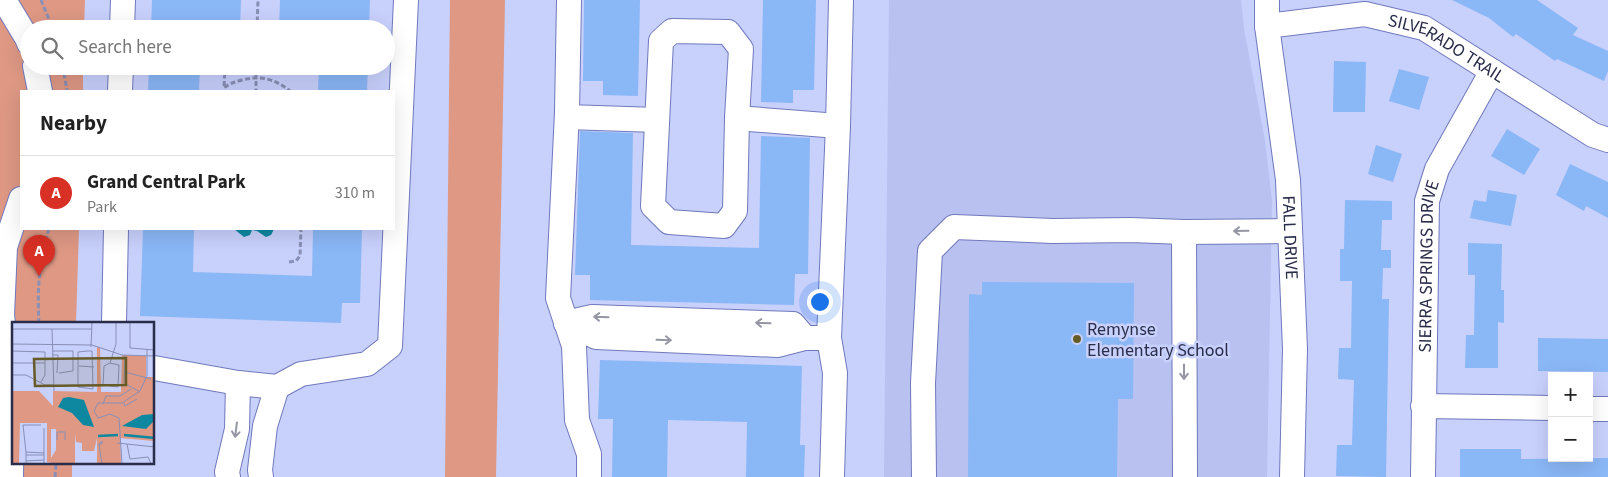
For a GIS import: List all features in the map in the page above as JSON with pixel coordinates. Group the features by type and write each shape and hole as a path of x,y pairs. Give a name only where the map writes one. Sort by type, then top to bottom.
{"street":[{"path":"4,0 20,26"},
{"path":"122,20 123,0"},
{"path":"155,368 238,383 277,387 301,374 367,364 390,346 406,0"},
{"path":"569,0 567,117 558,298 574,346 577,420 589,454 589,477"},
{"path":"832,477 835,373 829,338 841,0"},
{"name":"FALL DRIVE","path":"1267,0 1268,26 1288,180 1295,349 1292,477"},
{"name":"SILVERADO TRAIL","path":"1268,26 1365,14 1424,28 1593,135 1608,140"},
{"path":"672,32 728,32 741,49 737,118 736,211 724,226 669,222 653,206 661,41 672,32"},
{"name":"SIERRA SPRINGS DRIVE","path":"1423,477 1427,200 1437,170 1492,71"},
{"path":"37,75 40,90"},
{"path":"120,90 121,75"},
{"path":"567,117 657,120"},
{"path":"737,118 838,126"},
{"path":"11,477 12,401 2,315 6,221 20,200"},
{"path":"924,477 924,383 930,251 954,227 1053,231 1290,231"},
{"path":"114,322 116,230"},
{"path":"1184,232 1185,477"},
{"path":"566,323 592,317 793,324 805,338 829,338"},
{"path":"228,477 227,472 237,429 238,383"},
{"path":"261,477 260,470 265,426 277,387"},
{"path":"1423,406 1548,408"},
{"path":"1593,409 1608,410"}],"path":[{"path":"41,0 49,20"},
{"path":"257,20 258,0"},
{"path":"64,75 67,90"},
{"path":"223,90 224,75"},
{"path":"223,90 230,83 256,78 270,79 288,90"},
{"path":"256,78 256,90"},
{"path":"39,322 40,279 49,230"},
{"path":"289,262 296,260 300,256 301,230"},
{"path":"55,477 56,464"}],"shaded area":[{"path":"0,0 85,0 84,20 20,20 20,75 83,75 83,90 20,90 20,230 79,230 76,322 12,322 12,464 72,464 72,477 0,477"},
{"path":"450,0 505,0 496,477 445,477"},
{"name":"Remynse Elementary School","path":"889,0 1241,0 1244,29 1265,141 1272,201 1267,477 884,477"},
{"path":"235,230 252,230 250,235 244,237"},
{"path":"252,230 274,230 271,235 266,237"}],"building":[{"path":"152,0 241,0 240,20 151,20"},
{"path":"280,0 370,0 369,20 279,20"},
{"path":"584,0 640,0 638,96 603,95 603,81 583,81"},
{"path":"763,0 816,0 814,90 793,90 793,103 761,102"},
{"path":"1452,0 1537,0 1578,28 1573,35 1608,51 1608,71 1604,81 1557,59 1555,61 1516,34 1513,37 1489,18"},
{"path":"1334,61 1366,62 1365,112 1333,112"},
{"path":"1399,69 1429,77 1419,110 1389,101"},
{"path":"149,75 200,75 199,90 148,90"},
{"path":"319,75 368,75 367,90 318,90"},
{"path":"1507,129 1540,149 1524,175 1491,156"},
{"path":"580,131 633,133 631,245 759,248 761,136 810,138 808,274 795,274 794,305 590,300 590,275 575,275"},
{"path":"1376,145 1402,154 1393,182 1368,174"},
{"path":"1570,164 1608,182 1608,218 1586,206 1584,211 1556,195"},
{"path":"1488,190 1517,195 1511,226 1470,218 1474,200 1486,202"},
{"path":"1345,200 1392,201 1392,220 1382,220 1381,250 1391,250 1391,268 1383,268 1382,299 1389,299 1386,477 1336,476 1337,445 1352,445 1354,380 1338,379 1339,348 1351,348 1352,281 1340,281 1340,249 1344,249"},
{"path":"143,230 194,230 193,272 312,276 313,230 362,230 360,303 342,303 341,323 140,316"},
{"path":"1468,243 1502,244 1501,290 1504,290 1504,323 1498,322 1498,368 1465,368 1466,335 1474,335 1475,275 1468,275"},
{"path":"982,282 1134,283 1133,399 1118,399 1117,477 968,477 969,294 982,295"},
{"path":"1538,338 1608,339 1608,372 1538,371"},
{"path":"600,360 802,366 800,445 805,445 804,477 746,477 747,422 668,420 667,477 612,477 613,419 598,419"},
{"path":"1460,449 1521,449 1521,459 1548,459 1548,462 1593,462 1593,458 1608,458 1608,477 1460,477"}],"place":[{"name":"Grand Central Park","path":"39,276"},
{"name":"Remynse Elementary School","path":"1077,339"}]}
